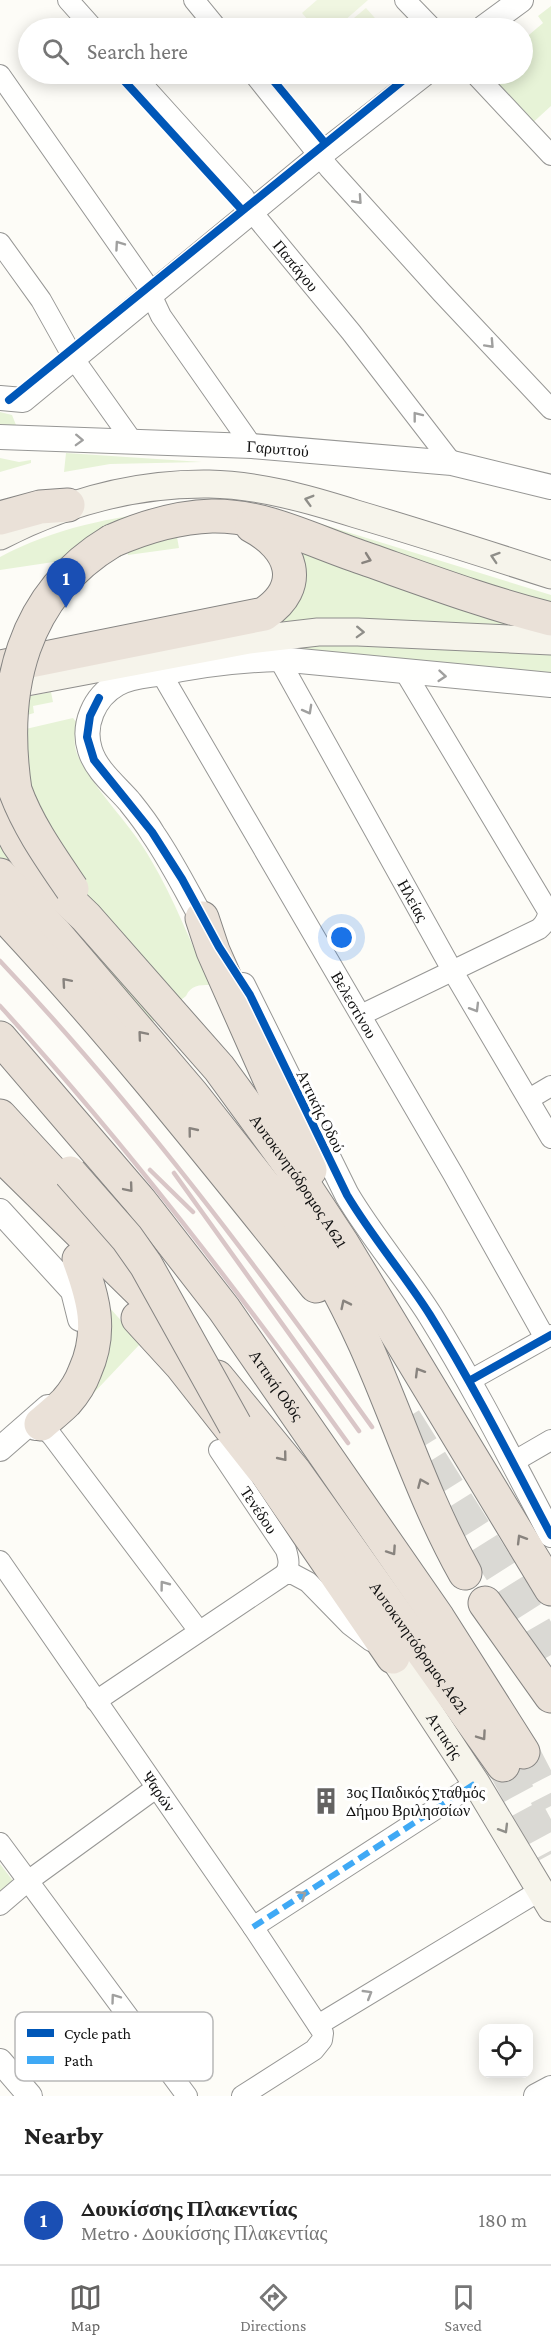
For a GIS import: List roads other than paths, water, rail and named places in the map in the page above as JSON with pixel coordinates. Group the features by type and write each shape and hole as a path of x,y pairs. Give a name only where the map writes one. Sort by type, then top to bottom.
{"highway":[{"path":"0,518 40,507 68,505"},
{"path":"327,1263 281,1189 203,1078 70,901 28,819 5,755 1,706 11,655 24,629 41,604 75,567 112,541 147,527 172,521 213,516 261,521 433,583 551,619"},
{"path":"0,667 264,614 275,607 285,593 290,573 287,558 272,538 231,517"},
{"path":"0,810 18,843 36,869 70,901"},
{"path":"0,875 54,932 192,1094 327,1263"},
{"path":"0,911 56,970 146,1075 327,1263"},
{"path":"201,918 327,1263 364,1343 445,1537 465,1573"},
{"name":"Αττική Οδός","path":"0,1038 140,1201 224,1309 276,1382 438,1618 513,1759"},
{"path":"0,1092 127,1238 146,1265 227,1437 261,1468"},
{"path":"0,1116 93,1217 182,1290 276,1382"},
{"name":"Αυτοκινητόδρομος Α621","path":"0,1154 158,1309 237,1399 513,1759"},
{"path":"0,1178 155,1336 261,1468 393,1656"},
{"path":"41,1424 66,1402 74,1391 88,1364 95,1337 94,1307 79,1259"},
{"name":"Αυτοκινητόδρομος Α621","path":"327,1263 551,1589"},
{"path":"485,1603 551,1696"}],"main road":[{"path":"0,506 108,477 174,475 210,484"},
{"path":"0,536 68,505 107,494 157,486 210,484 246,487 296,496 551,575"},
{"path":"0,687 249,640 318,632 551,641"},
{"name":"Αττικής","path":"393,1656 548,1894"}],"street":[{"path":"68,0 84,18"},
{"path":"194,0 209,18"},
{"path":"405,0 422,18"},
{"path":"497,18 522,0"},
{"path":"0,75 151,294 161,316 252,446"},
{"name":"Παπάγου","path":"142,84 244,197 252,213 351,332 453,463"},
{"path":"262,84 319,156 442,293 551,409"},
{"path":"0,447 32,450 38,438 12,399 74,359 319,156 411,84"},
{"path":"484,84 551,155"},
{"path":"0,243 41,300 74,359 133,442"},
{"name":"Γαρυττού","path":"0,436 252,446 453,463 551,487"},
{"path":"161,673 235,660 279,659 551,685"},
{"name":"Ηλείας","path":"279,659 452,970 551,1138"},
{"path":"361,1015 539,929 546,921 548,911 405,672"},
{"name":"Αττικής Οδού","path":"161,673 124,681 107,690 99,698 90,717 87,737 94,760 152,832 182,879 201,918 250,995 347,1195 366,1226 429,1313 469,1381 551,1535"},
{"name":"Βελεστίνου","path":"161,673 548,1336"},
{"path":"529,1099 551,1086"},
{"path":"0,1211 73,1291 78,1304 82,1329 78,1357 70,1378 56,1399 0,1449"},
{"path":"469,1381 548,1336"},
{"path":"0,1461 41,1424 200,1632"},
{"name":"Τενέδου","path":"227,1437 286,1550 289,1568 285,1574"},
{"path":"513,1462 551,1440"},
{"name":"Ψαρών","path":"0,1561 318,2025"},
{"path":"96,1701 285,1574 293,1574 308,1582 350,1624 393,1656"},
{"path":"253,1927 476,1783"},
{"path":"0,1905 28,1881 156,1788"},
{"path":"0,1843 125,2012"},
{"path":"242,2096 320,2046 323,2033 318,2025 548,1894"},
{"path":"0,2061 15,2078"},
{"path":"17,2081 30,2096"},
{"path":"176,2081 187,2096"},
{"path":"536,2096 551,2088"}],"tunnel":[{"path":"405,1419 551,1655"},
{"path":"523,1752 551,1806"},
{"path":"503,1765 551,1854"}],"railway":[{"path":"0,961 51,1016 147,1129 284,1306 372,1427"},
{"path":"0,1006 137,1165 265,1330 348,1443"},
{"path":"150,1170 193,1212"},
{"path":"174,1173 359,1431"}],"place":[{"name":"Δουκίσσης Πλακεντίας","path":"66,608"},
{"name":"3ος Παιδικός Σταθμός Δήμου Βριλησσίων","path":"326,1801"}]}
